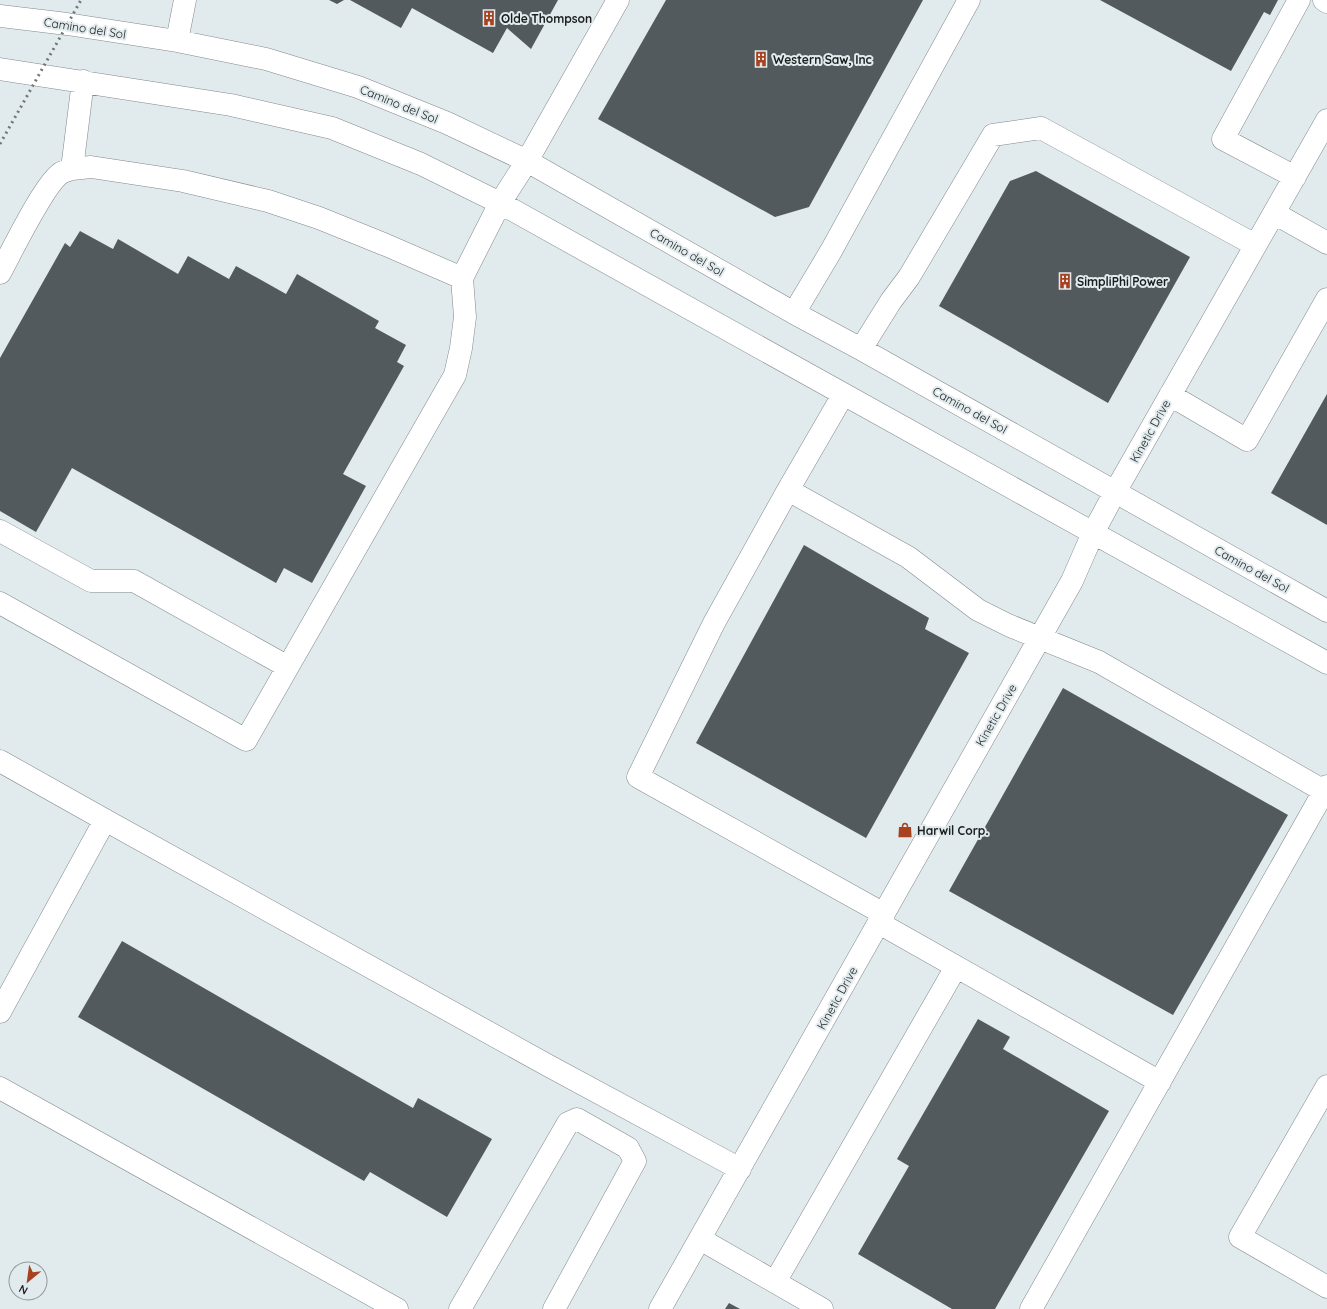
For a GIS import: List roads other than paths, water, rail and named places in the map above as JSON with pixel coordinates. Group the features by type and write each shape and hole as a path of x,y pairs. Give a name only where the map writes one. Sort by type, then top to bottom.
{"street":[{"path":"177,41 185,0"},
{"path":"0,603 246,740 455,375 461,348 464,317 462,278 500,203 527,161 618,0"},
{"path":"794,313 831,251 969,0"},
{"path":"1295,177 1223,139 1299,0"},
{"name":"Camino del Sol","path":"0,16 67,24 177,41 266,59 358,87 447,123 527,161 794,313 1116,492 1327,612"},
{"path":"0,68 231,105 332,128 421,164 500,203 1327,663"},
{"path":"72,169 83,82"},
{"name":"Kinetic Drive","path":"660,1309 1072,581 1093,533 1327,120"},
{"path":"861,349 891,300 913,271 992,135 1041,128 1255,245"},
{"path":"0,273 51,183 60,174 72,169 92,167 183,181 268,201 319,218 462,278"},
{"path":"1274,212 1327,243"},
{"path":"1170,395 1247,440 1327,299"},
{"path":"843,395 714,623 638,777 881,918 956,967 1160,1082"},
{"path":"788,490 908,558 978,610 1008,625 1099,662 1326,788 1031,1309"},
{"path":"0,531 90,581 134,581 288,667"},
{"path":"0,761 548,1066 740,1169"},
{"path":"0,1012 105,820"},
{"path":"775,1282 956,967"},
{"path":"1327,1086 1240,1237 1327,1287"},
{"path":"0,1088 398,1309"},
{"path":"460,1309 568,1123 577,1119 628,1148 635,1161 554,1309"},
{"path":"700,1239 822,1309"}],"railway":[{"path":"0,144 81,0"}],"place":[{"name":"Olde Thompson","path":"489,18"},
{"name":"Western Saw, Inc","path":"761,59"},
{"name":"SimpliPhi Power","path":"1065,281"},
{"name":"Harwil Corp.","path":"905,830"}]}
